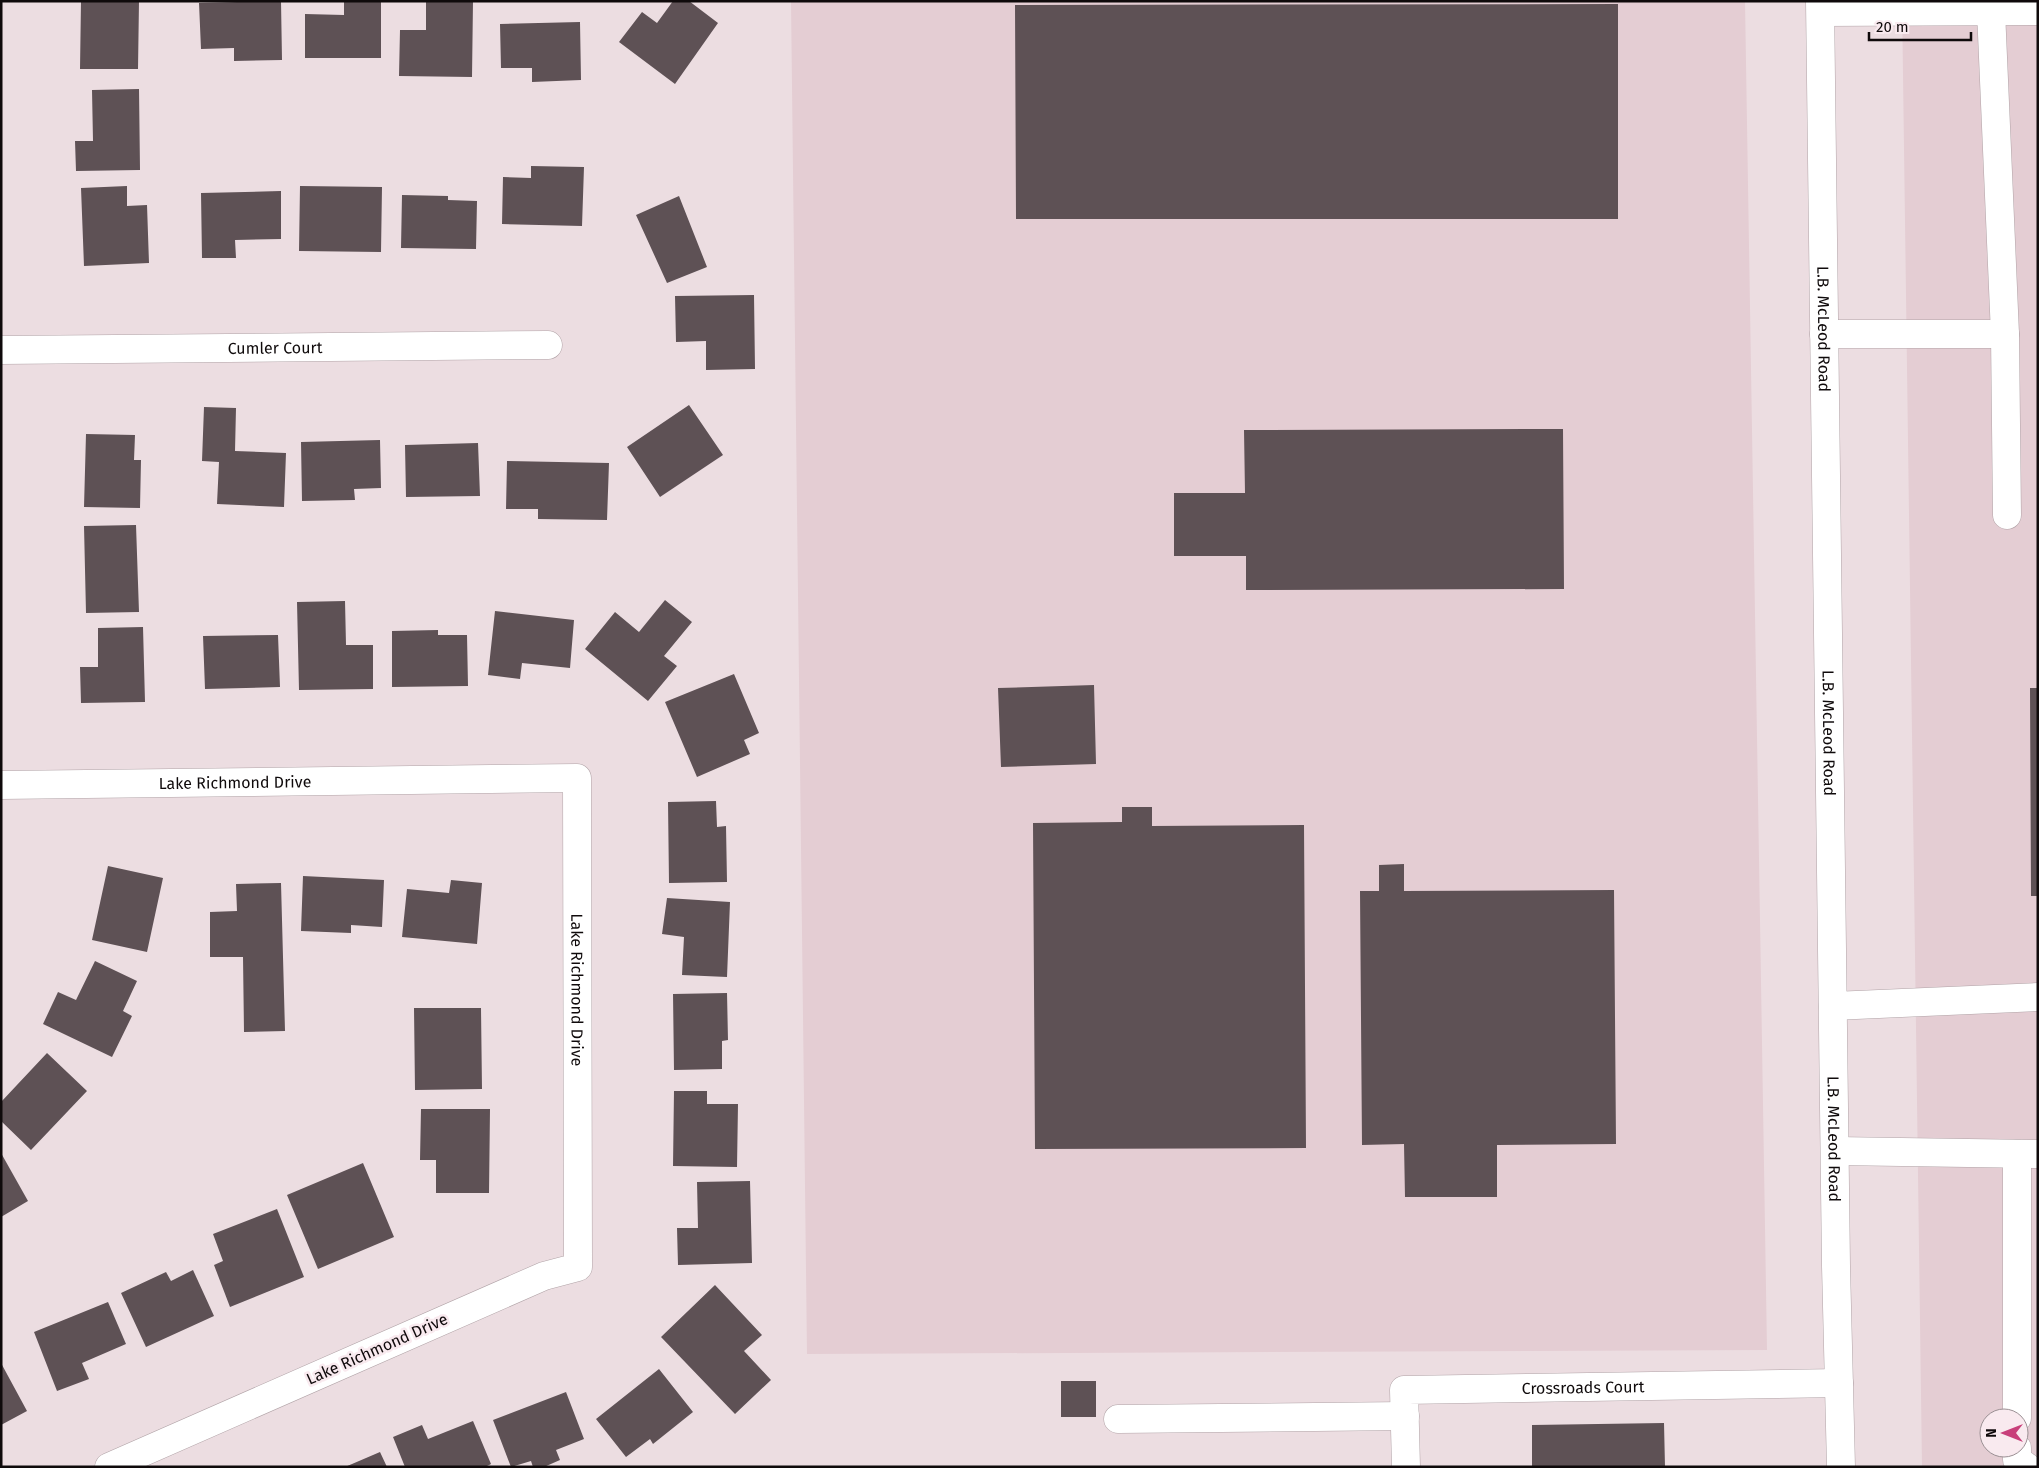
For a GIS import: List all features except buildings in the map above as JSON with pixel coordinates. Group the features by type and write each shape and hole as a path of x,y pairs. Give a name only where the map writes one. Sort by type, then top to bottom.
{"street":[{"path":"1821,7 2038,11"},
{"name":"L.B. McLeod Road","path":"1821,7 1833,1006 1841,1467"},
{"path":"1991,11 2005,334 2006,515"},
{"path":"1824,334 2005,334"},
{"name":"Cumler Court","path":"1,350 548,345"},
{"name":"Lake Richmond Drive","path":"1,785 577,778 578,1267 544,1276 109,1467"},
{"path":"1833,1006 2038,997"},
{"path":"1835,1151 2028,1154 2017,1408"},
{"name":"Crossroads Court","path":"1406,1467 1404,1390 1839,1383"},
{"path":"1118,1419 1405,1416"},
{"path":"2017,1458 2017,1460 2028,1467"}],"shaded area":[{"path":"791,1 1745,1 1767,1350 807,1354"},
{"path":"1902,1 2038,1 2038,1467 1922,1467"}]}
